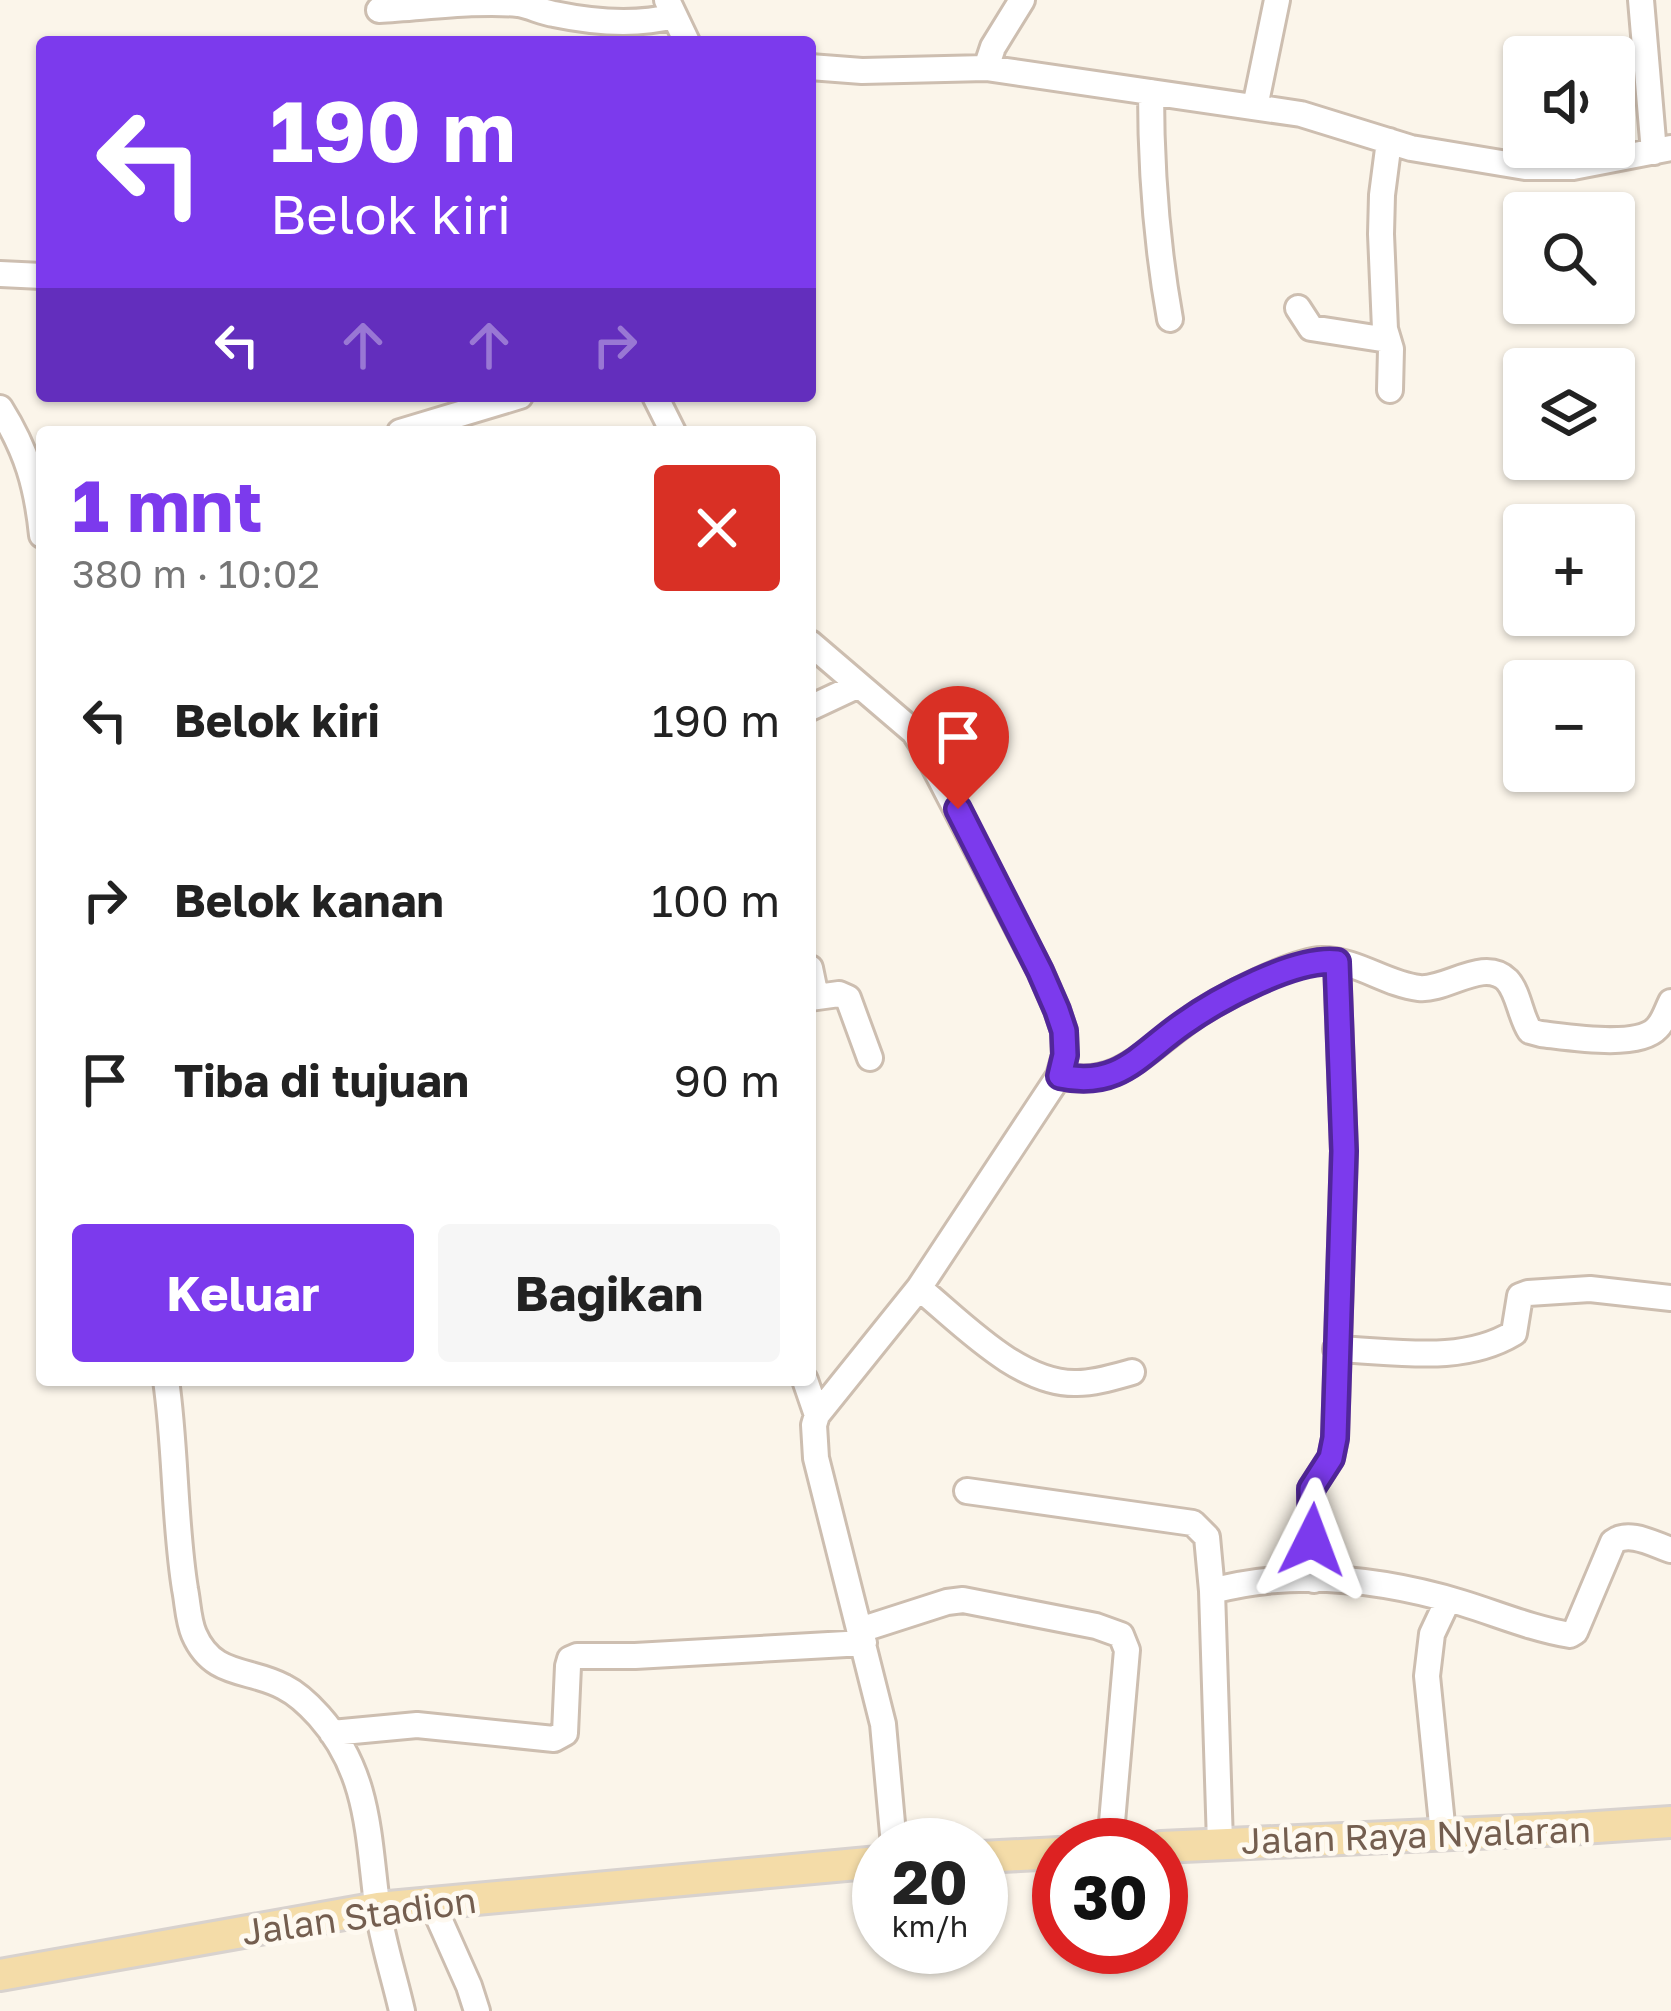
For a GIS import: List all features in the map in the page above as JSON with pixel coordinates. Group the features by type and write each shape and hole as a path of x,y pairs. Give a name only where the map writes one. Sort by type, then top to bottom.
{"main road":[{"name":"Jalan Raya Nyalaran","path":"1188,1845 1671,1822"},
{"name":"Jalan Stadion","path":"0,1975 378,1908 852,1864"}],"street":[{"path":"986,68 993,47 1022,0"},
{"path":"1255,106 1277,0"},
{"path":"816,67 986,68 1255,106 1330,121 1411,148 1526,167 1573,166 1663,150 1641,0"},
{"path":"379,10 493,3 523,5 570,18 642,22 670,8 684,36"},
{"path":"1150,92 1157,247 1170,319"},
{"path":"1389,141 1381,234 1390,390"},
{"path":"0,274 36,276"},
{"path":"1298,308 1311,328 1388,340"},
{"path":"420,426 500,402"},
{"path":"3,421 34,457 36,490"},
{"path":"816,648 914,732 1040,971 1064,1031 1060,1076 919,1288 817,1415 814,1425 816,1458 887,1750 892,1818"},
{"path":"816,705 859,685"},
{"path":"1060,1076 1094,1080 1123,1069 1182,1024 1231,996 1296,965 1321,960 1357,964 1412,987 1426,988 1485,972 1496,974 1514,992 1530,1030 1563,1037 1638,1038 1657,1029 1671,1002"},
{"path":"1314,1580 1311,1489 1334,1448 1344,1151 1337,962"},
{"path":"816,998 839,994 848,998 870,1058"},
{"path":"919,1288 1000,1354 1051,1381 1076,1383 1132,1372"},
{"path":"1336,1349 1449,1354 1493,1344 1514,1333 1517,1303 1528,1293 1590,1289 1671,1298"},
{"path":"167,1386 180,1552 192,1629 204,1653 223,1667 284,1687 317,1714 360,1783 378,1908 403,2011"},
{"path":"807,1386 817,1415"},
{"path":"968,1491 1193,1523 1207,1537 1220,1843"},
{"path":"1212,1592 1333,1578 1448,1600 1570,1635 1612,1542 1619,1536 1671,1550"},
{"path":"332,1733 417,1725 554,1739 565,1733 568,1666 577,1656 635,1656 862,1636 963,1600 1121,1635 1127,1650 1112,1818"},
{"path":"1443,1834 1427,1676 1432,1634 1448,1600"},
{"path":"432,1903 477,2011"}],"route":[{"path":"958,809 1057,1010 1064,1031 1060,1076 1094,1080 1123,1069 1182,1024 1231,996 1296,965 1337,962 1344,1151 1335,1438 1331,1458 1311,1489 1312,1540"}]}
